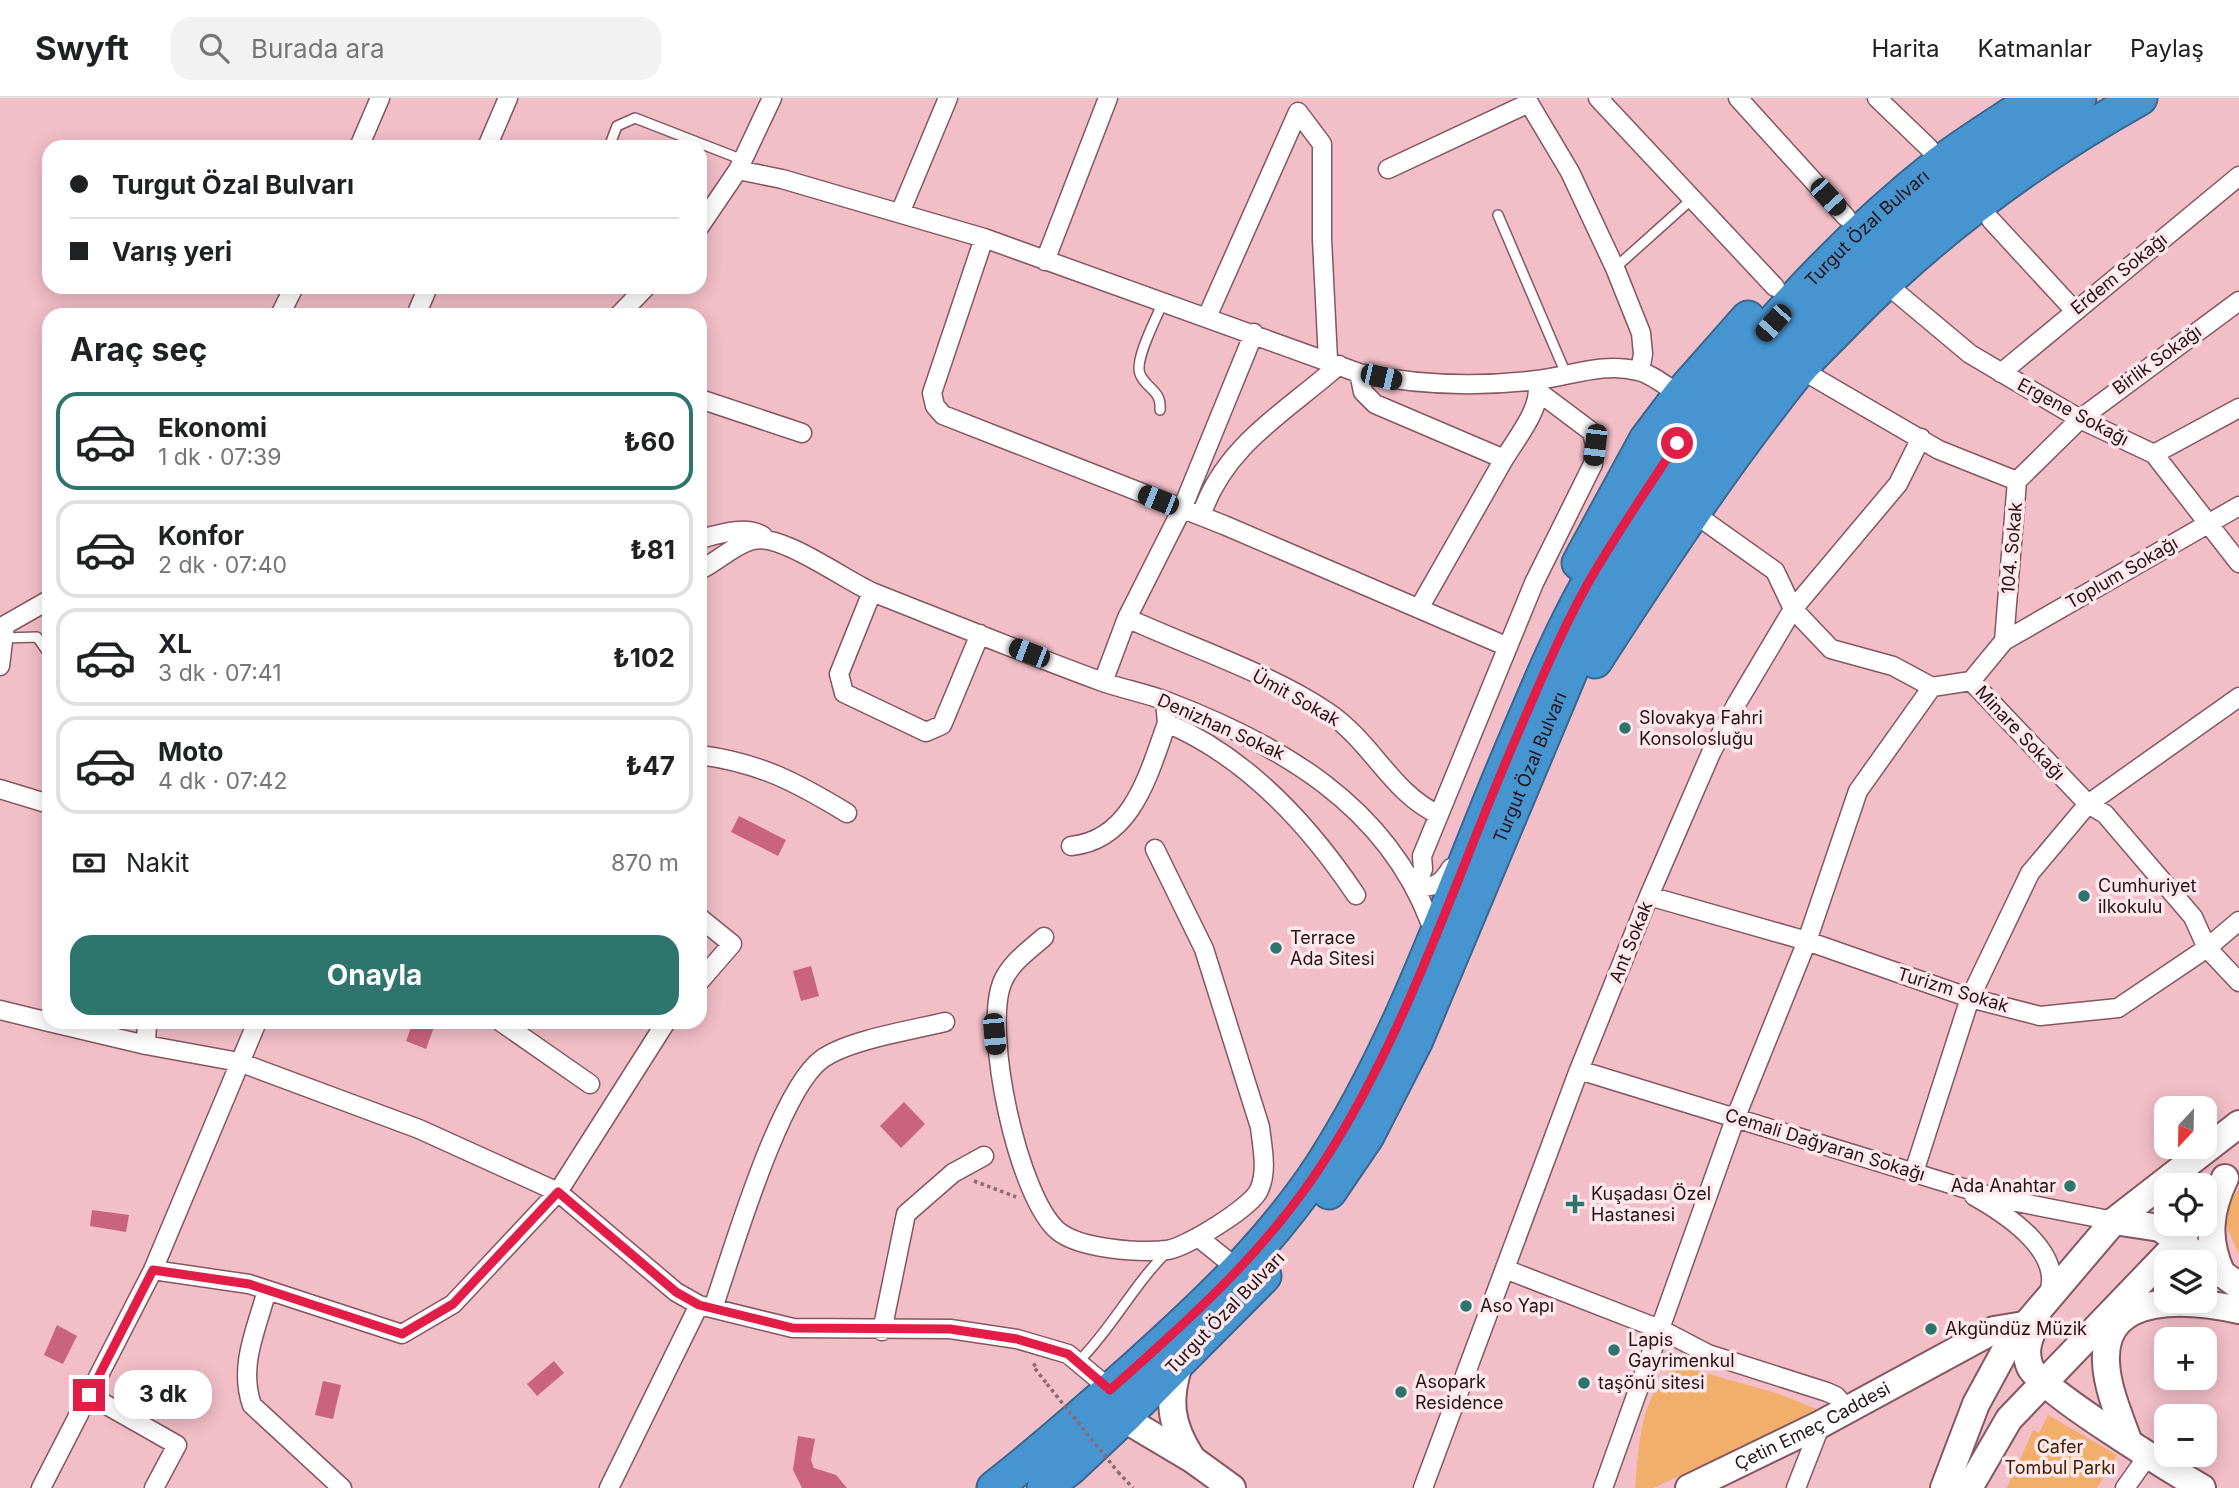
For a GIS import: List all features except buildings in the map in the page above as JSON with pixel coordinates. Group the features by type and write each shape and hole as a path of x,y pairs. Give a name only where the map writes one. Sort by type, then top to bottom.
{"highway":[{"path":"1396,1027 1430,922 1540,643 1605,510 1639,452 1680,395 1775,287 1846,217 1929,148 1998,98"},
{"name":"Turgut Özal Bulvarı","path":"1044,1488 1070,1468 1117,1404 1240,1271 1322,1165 1373,1075 1396,1027 1555,650 1587,586 1677,443 1758,339 1849,245 1942,162 2036,98"},
{"name":"Turgut Özal Bulvarı","path":"994,1488 1051,1444 1180,1362 1251,1291 1296,1238 1367,1136 1421,1028 1577,658 1602,605 1664,505 1728,421 1811,321 1909,224 1973,170 2079,98"},
{"path":"1367,1136 1428,1038 1446,1003 1592,665 1692,512 1800,369 1884,282 1959,219 2071,136 2140,98"}],"street":[{"path":"362,140 380,98"},
{"path":"490,140 508,98"},
{"path":"707,215 740,165 772,98"},
{"path":"900,213 948,98"},
{"path":"1045,261 1108,98"},
{"path":"1598,98 1775,287"},
{"path":"1738,98 1846,217"},
{"path":"1878,98 1929,148"},
{"path":"1388,169 1529,103 1570,172 1615,268 1641,334 1643,354 1640,371"},
{"path":"1207,317 1297,112 1322,144 1322,239 1333,363"},
{"path":"740,165 984,238 1359,373 1403,382 1538,386 1566,374 1604,366 1640,371 1680,395"},
{"name":"Erdem Sokağı","path":"2001,373 2239,176"},
{"path":"1991,220 2074,310"},
{"path":"984,238 932,393 938,411 1201,516 1508,647"},
{"name":"Ergene Sokağı","path":"1884,282 1970,354 2080,419 2154,454 2239,563"},
{"path":"626,308 639,294"},
{"name":"Birlik Sokağı","path":"2017,481 2080,419 2239,301"},
{"path":"1102,682 1127,618 1182,509 1254,333"},
{"path":"1201,516 1217,479 1246,441 1333,363"},
{"name":"104. Sokak","path":"1800,369 1939,450 2017,481 2004,640"},
{"path":"1359,373 1363,392 1375,404 1504,459"},
{"path":"1422,603 1504,459 1538,386"},
{"path":"1451,868 1441,883 1431,888 1416,886 1423,869 1422,856 1534,583 1594,455 1592,432 1538,386"},
{"path":"707,402 802,433"},
{"path":"2154,454 2239,408"},
{"name":"Ant Sokak","path":"1423,1488 1579,1070 1649,896 1712,753 1737,703 1793,609 1898,484 1921,438"},
{"name":"Toplum Sokağı","path":"2004,640 2239,506"},
{"path":"1603,1488 1662,1330 1735,1119 1807,941 1858,792 1932,687 1893,666 1831,649 1793,609 1775,571 1692,512"},
{"name":"Denizhan Sokak","path":"707,538 755,531 802,552 836,575 872,592 1102,682 1165,701 1251,737 1316,775 1367,822 1416,886 1430,922"},
{"path":"707,566 749,541 766,538"},
{"path":"872,592 839,674 844,693 926,732 942,725 980,634"},
{"path":"0,666 3,627 42,604"},
{"name":"Ümit Sokak","path":"1127,618 1265,679 1326,710 1361,737 1414,802 1439,815"},
{"path":"1971,681 2004,640"},
{"name":"Minare Sokağı","path":"1932,687 1971,681 2088,804 2105,814 2193,917 2207,948 2239,982"},
{"path":"1914,1171 1970,998 2031,873 2088,804 2239,697"},
{"path":"1070,846 1089,844 1114,829 1130,811 1143,788 1167,723 1165,701"},
{"path":"1167,723 1198,736 1303,824 1356,895"},
{"path":"707,756 732,759 790,779 847,813"},
{"path":"0,789 42,802"},
{"path":"1044,937 1011,965 1001,985 994,1034 1003,1089 1038,1206 1058,1230 1075,1241 1106,1247 1169,1250 1198,1237 1252,1201 1259,1190 1263,1175 1260,1127 1204,949 1155,849"},
{"name":"Turizm Sokak","path":"1649,896 1807,941 1970,998 2040,1016 2118,1008 2207,948 2239,921"},
{"path":"707,924 732,944 707,973"},
{"path":"0,1010 42,1020"},
{"path":"609,1488 706,1307 763,1163 798,1087 809,1070 841,1049 945,1022"},
{"path":"79,1029 239,1062 419,1129 558,1192 676,1292 706,1307 793,1328 882,1331 950,1329 1053,1348 1079,1360 1117,1404 1232,1488"},
{"path":"146,1045 147,1029"},
{"path":"41,1488 153,1270 254,1029"},
{"path":"510,1029 590,1084"},
{"path":"153,1270 249,1284 402,1334 453,1304 558,1192 662,1029"},
{"name":"Cemali Dağyaran Sokağı","path":"1579,1070 1996,1198 2114,1221"},
{"path":"1944,1488 1976,1404 2007,1347 2114,1221 2239,1124"},
{"path":"882,1331 906,1214 953,1173 984,1156"},
{"path":"2217,1189 2232,1172"},
{"path":"2231,1280 2214,1255 2211,1214 2232,1172"},
{"path":"1953,1184 2007,1219 2035,1241 2044,1254 2050,1278 2049,1293 2035,1315 2027,1357 2035,1391"},
{"path":"2114,1221 2154,1226"},
{"path":"1969,1488 1995,1439 2035,1391 2181,1236"},
{"path":"2189,1236 2231,1280"},
{"path":"1198,1237 1240,1271"},
{"path":"1505,1269 1662,1330 1708,1354 1827,1392 1843,1402 1848,1410"},
{"path":"267,1290 253,1333 245,1387 252,1405 342,1488"},
{"path":"2125,1488 2138,1447 2114,1402 2105,1360 2119,1324 2138,1308 2154,1303 2216,1305 2239,1310"},
{"name":"Çetin Emeç Caddesi","path":"1689,1488 1821,1424 1994,1330 2024,1325 2035,1315"},
{"path":"1934,1363 1954,1361 1964,1366 1973,1377 1976,1404"},
{"path":"1180,1362 1171,1386 1171,1413 1178,1437 1192,1458"},
{"path":"2035,1391 2074,1405 2202,1488"},
{"path":"89,1395 177,1445 154,1488"},
{"path":"1796,1488 1821,1424"}],"lane":[{"path":"612,140 617,126 635,118 684,140"},
{"path":"707,150 740,165"},
{"path":"1615,268 1692,200"},
{"path":"1498,215 1566,374"},
{"path":"1160,410 1157,392 1141,376 1139,363 1163,302"},
{"path":"3,627 37,637 42,644"},
{"path":"1079,1360 1108,1331 1144,1274 1169,1250"}],"path":[{"path":"953,1173 1038,1206"},
{"path":"1047,1384 1133,1488"}],"green space":[{"path":"2239,1190 2239,1254 2218,1208"},
{"path":"1677,1365 1776,1393 1822,1411 1653,1488 1635,1488 1640,1437 1649,1405 1655,1390"},
{"name":"Cafer Tombul Parkı","path":"2048,1415 2117,1455 2097,1488 2007,1488 2033,1430 2039,1433"}],"shaded area":[{"path":"739,816 786,840 778,856 731,832"},
{"path":"811,966 819,996 801,1001 793,971"},
{"path":"410,1029 433,1029 426,1049 406,1041"},
{"path":"904,1102 925,1124 901,1148 880,1126"},
{"path":"92,1210 129,1215 126,1232 90,1226"},
{"path":"57,1325 77,1336 63,1364 44,1355"},
{"path":"554,1361 564,1373 537,1396 527,1384"},
{"path":"323,1381 341,1385 333,1419 315,1415"},
{"path":"798,1436 815,1439 811,1460 814,1468 836,1475 847,1488 802,1488 793,1470"}],"place":[{"name":"Slovakya Fahri Konsolosluğu","path":"1625,728"},
{"name":"Cumhuriyet ilkokulu","path":"2084,896"},
{"name":"Terrace Ada Sitesi","path":"1276,948"},
{"name":"Ada Anahtar","path":"2070,1186"},
{"name":"Kuşadası Özel Hastanesi","path":"1575,1204"},
{"name":"Aso Yapı","path":"1466,1306"},
{"name":"Akgündüz Müzik","path":"1931,1329"},
{"name":"Lapis Gayrimenkul","path":"1614,1350"},
{"name":"taşönü sitesi","path":"1584,1383"},
{"name":"Asopark Residence","path":"1401,1392"}],"route":[{"path":"89,1395 153,1270 249,1284 402,1334 453,1304 558,1192 676,1292 699,1305 793,1328 882,1331 950,1329 1017,1339 1053,1348 1079,1360 1110,1390 1240,1271 1322,1165 1373,1075 1396,1027 1555,650 1587,586 1677,443"}]}
